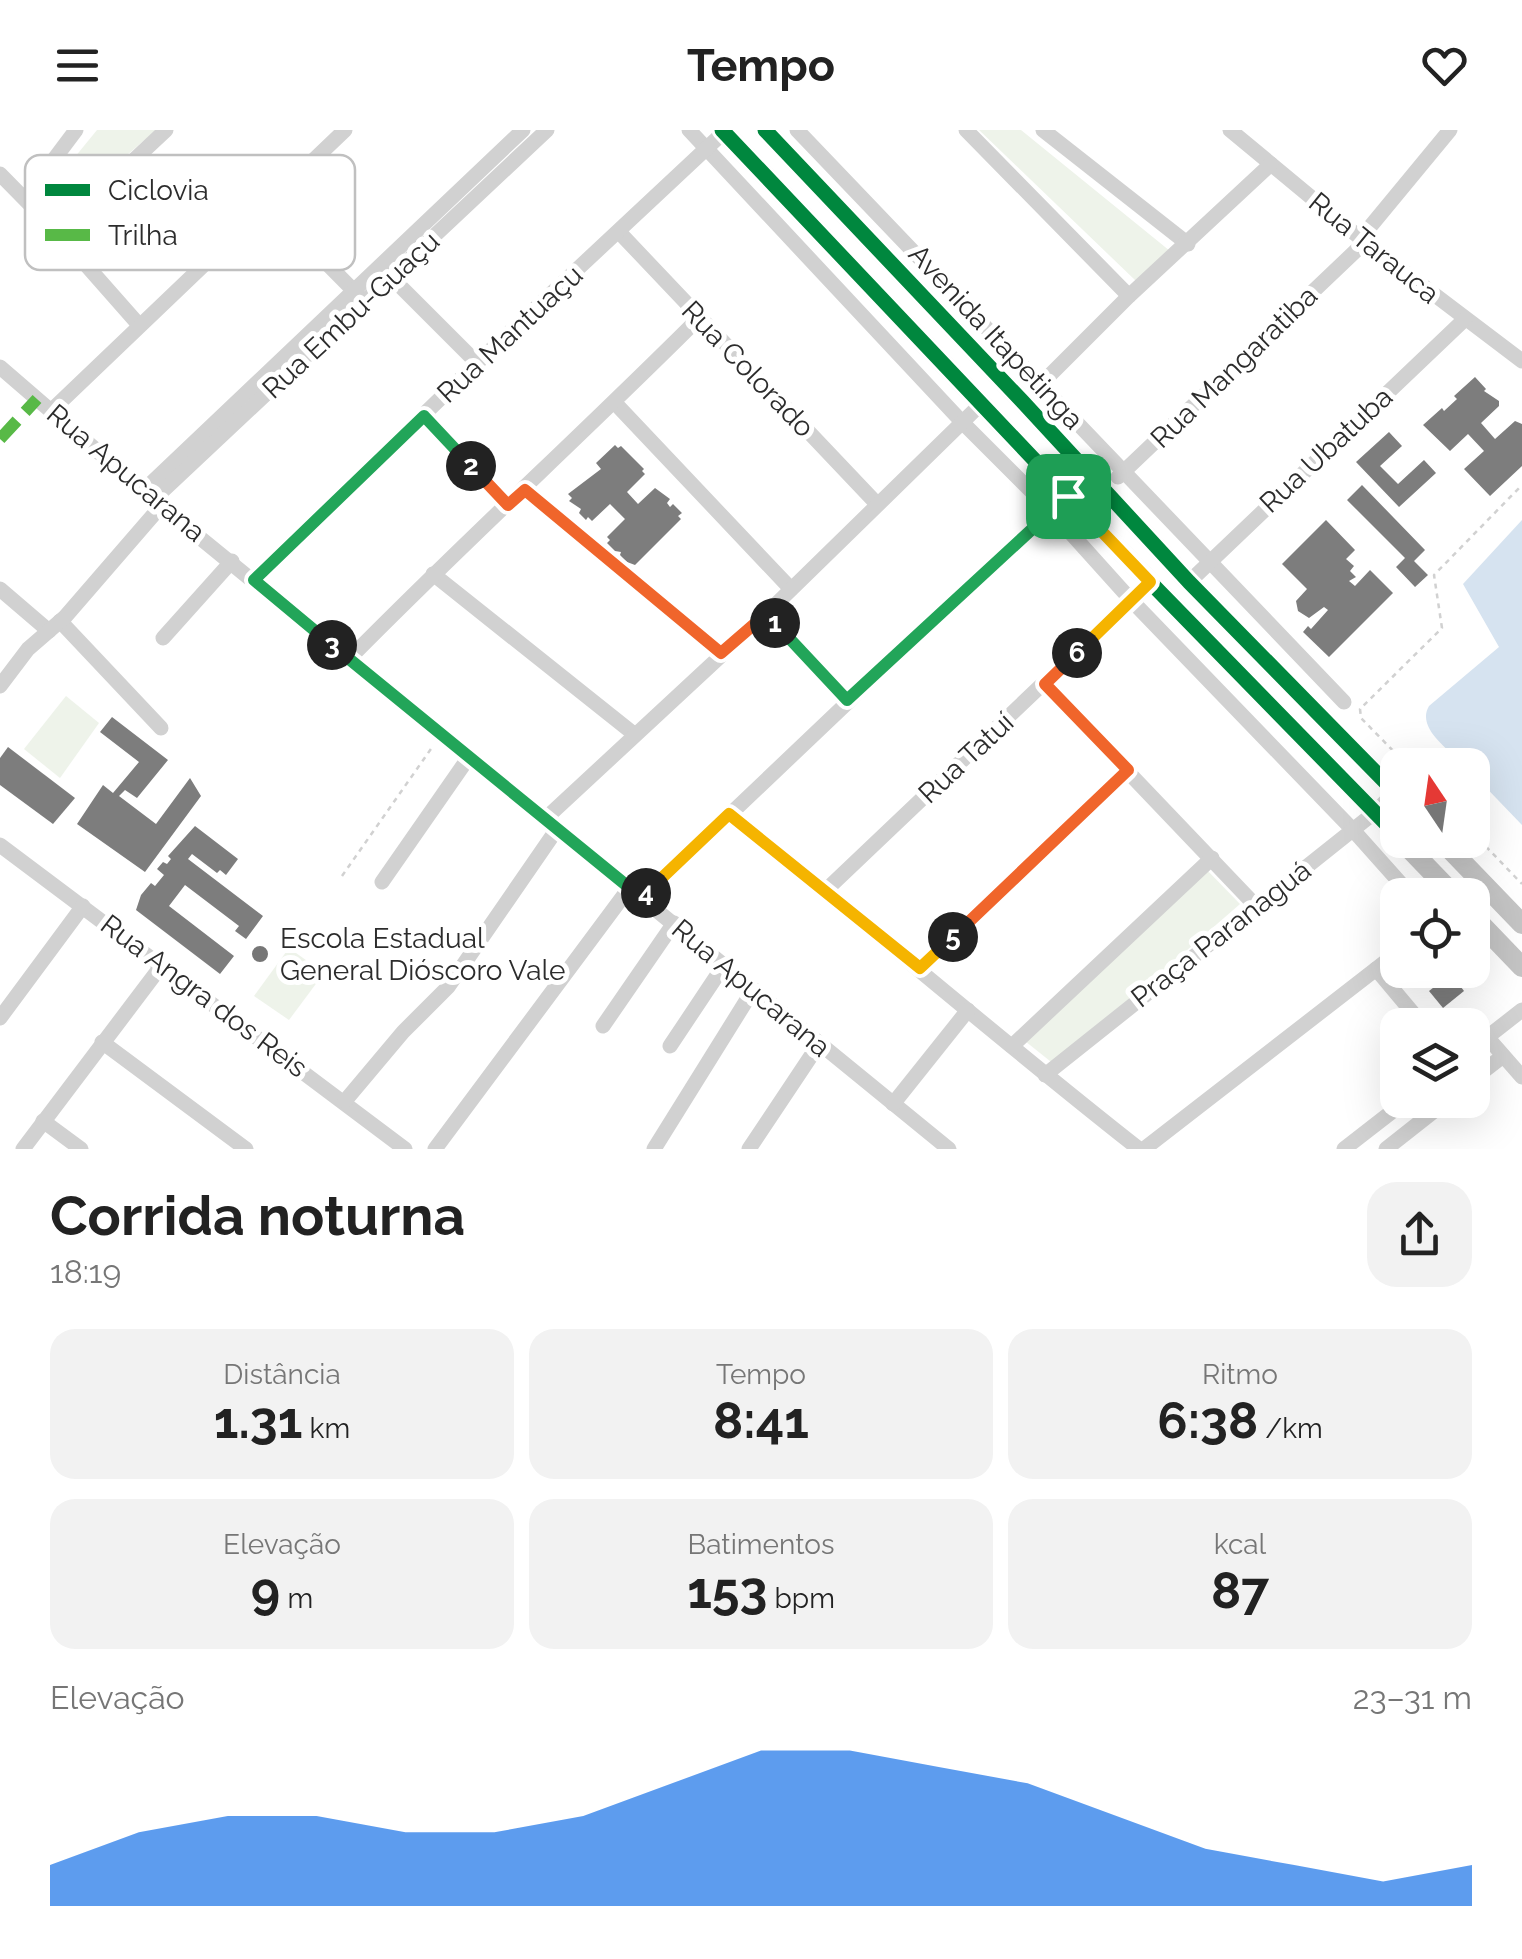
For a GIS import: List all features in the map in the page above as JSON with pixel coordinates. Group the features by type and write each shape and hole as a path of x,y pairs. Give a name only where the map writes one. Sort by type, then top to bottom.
{"main road":[{"name":"Avenida Itapetinga","path":"723,131 1380,819"},
{"name":"Avenida Itapetinga","path":"767,131 1189,582 1380,778"},
{"path":"813,226 836,204"},
{"name":"Avenida Itapetinga","path":"1418,858 1438,878"},
{"path":"1490,900 1522,924"},
{"path":"1490,933 1522,967"}],"street":[{"path":"57,155 76,130"},
{"path":"140,155 166,130"},
{"path":"320,155 345,130"},
{"name":"Rua Embu-Guaçu","path":"0,686 28,649 54,626 153,499 523,130"},
{"name":"Rua Embu-Guaçu","path":"385,271 548,130"},
{"path":"688,130 1396,878"},
{"name":"Avenida Itapetinga","path":"797,130 1344,702"},
{"path":"1043,130 1188,244"},
{"name":"Rua Tarauca","path":"1230,130 1464,320 1522,360"},
{"name":"Rua Mangaratiba","path":"435,1149 636,892 729,814 1050,510 1068,496 1122,474 1363,240 1450,130"},
{"name":"Rua Mantuaçu","path":"254,580 477,362 723,131"},
{"path":"970,132 1129,296"},
{"path":"1022,400 1271,164"},
{"path":"0,174 25,198"},
{"name":"Rua Colorado","path":"619,232 877,504"},
{"path":"91,270 138,325"},
{"path":"52,410 198,270"},
{"path":"333,270 359,296"},
{"path":"385,271 477,362"},
{"path":"349,659 699,318"},
{"name":"Rua Ubatuba","path":"1189,582 1464,320"},
{"name":"Rua Apucarana","path":"0,367 153,499 948,1149"},
{"path":"614,403 792,588"},
{"path":"345,1102 403,1032 448,988 551,824 634,734 766,614 981,404"},
{"path":"424,416 508,505"},
{"path":"525,490 721,653"},
{"path":"163,638 232,561"},
{"path":"433,574 634,734"},
{"name":"Rua Tatuí","path":"825,891 1150,582"},
{"path":"0,589 54,626 161,728"},
{"path":"766,614 847,700"},
{"path":"1045,684 1255,906"},
{"path":"382,882 469,757"},
{"path":"920,968 1128,770"},
{"name":"Praça Paranaguá","path":"1045,1075 1380,808"},
{"path":"729,814 1045,1075 1142,1149 1380,966"},
{"name":"Rua Angra dos Reis","path":"2,850 84,906 406,1149"},
{"path":"1012,1046 1212,858"},
{"path":"0,1018 84,906"},
{"path":"603,1026 674,922"},
{"path":"670,1046 724,964"},
{"path":"23,1149 162,965"},
{"path":"1376,969 1408,1008"},
{"path":"654,1149 753,990"},
{"path":"893,1104 968,1010"},
{"path":"1490,1035 1522,1010"},
{"path":"1490,1041 1522,1076"},
{"path":"102,1042 246,1149"},
{"path":"749,1149 819,1044"},
{"path":"1490,1066 1503,1056"},
{"path":"1344,1149 1384,1118"},
{"path":"1386,1149 1425,1118"},
{"path":"44,1121 82,1149"}],"path":[{"path":"1391,748 1362,718 1360,710 1442,628 1434,576 1522,485"},
{"path":"342,876 441,734"},
{"path":"1490,851 1522,884"}],"shaded area":[{"path":"97,130 156,130 127,155 77,155"},
{"path":"979,130 1021,130 1170,251 1136,281"},
{"path":"66,696 99,723 60,778 24,749"},
{"path":"1204,867 1240,904 1055,1065 1025,1041"},
{"path":"289,948 324,973 289,1020 254,996"}],"water":[{"path":"1522,520 1522,825 1490,792 1490,748 1446,748 1427,722 1429,706 1499,647 1463,584"}],"building":[{"path":"1475,377 1484,391 1499,401 1499,406 1481,423 1495,439 1515,421 1522,424 1522,466 1490,496 1464,469 1484,451 1468,434 1450,451 1423,425 1457,399 1454,396"},
{"path":"1389,432 1402,446 1380,466 1398,484 1424,460 1436,473 1399,507 1356,462"},
{"path":"615,445 621,446 644,469 645,474 627,492 638,504 655,488 670,499 670,507 673,504 682,513 678,516 681,519 635,565 607,543 607,537 625,519 610,504 592,521 588,517 586,520 579,513 581,509 569,501 572,498 568,494 601,469 596,463"},
{"path":"1362,485 1425,550 1414,561 1428,575 1415,587 1396,567 1405,558 1347,500"},
{"path":"1326,520 1355,550 1346,559 1354,566 1350,571 1356,577 1349,581 1355,586 1370,570 1393,593 1329,657 1303,632 1308,626 1311,629 1328,610 1324,607 1309,618 1298,611 1296,601 1307,589 1282,564"},
{"path":"112,717 168,760 137,798 125,790 119,796 156,824 190,778 201,796 145,872 77,824 103,785 113,793 139,762 100,732"},
{"path":"8,747 75,798 53,824 0,785 0,758"},
{"path":"195,826 238,859 226,875 220,870 217,873 192,854 188,859 263,916 246,939 235,931 239,926 185,885 169,906 234,956 220,974 136,910 141,895 164,875 157,869 163,862 167,864 171,859 168,856"},
{"path":"1462,988 1464,991 1443,1008 1429,991"}],"marked path":[{"path":"0,439 37,399"}],"cycle path":[{"path":"722,130 1150,582 1380,818"},
{"path":"765,130 1189,582 1380,777"}],"place":[{"name":"Escola Estadual General Dióscoro Vale","path":"260,954"}],"route":[{"path":"424,416 508,505 525,490 721,653 766,614 847,700 1068,496 1150,582 1045,684 1128,770 920,968 729,814 642,898 254,580 424,416"}]}
